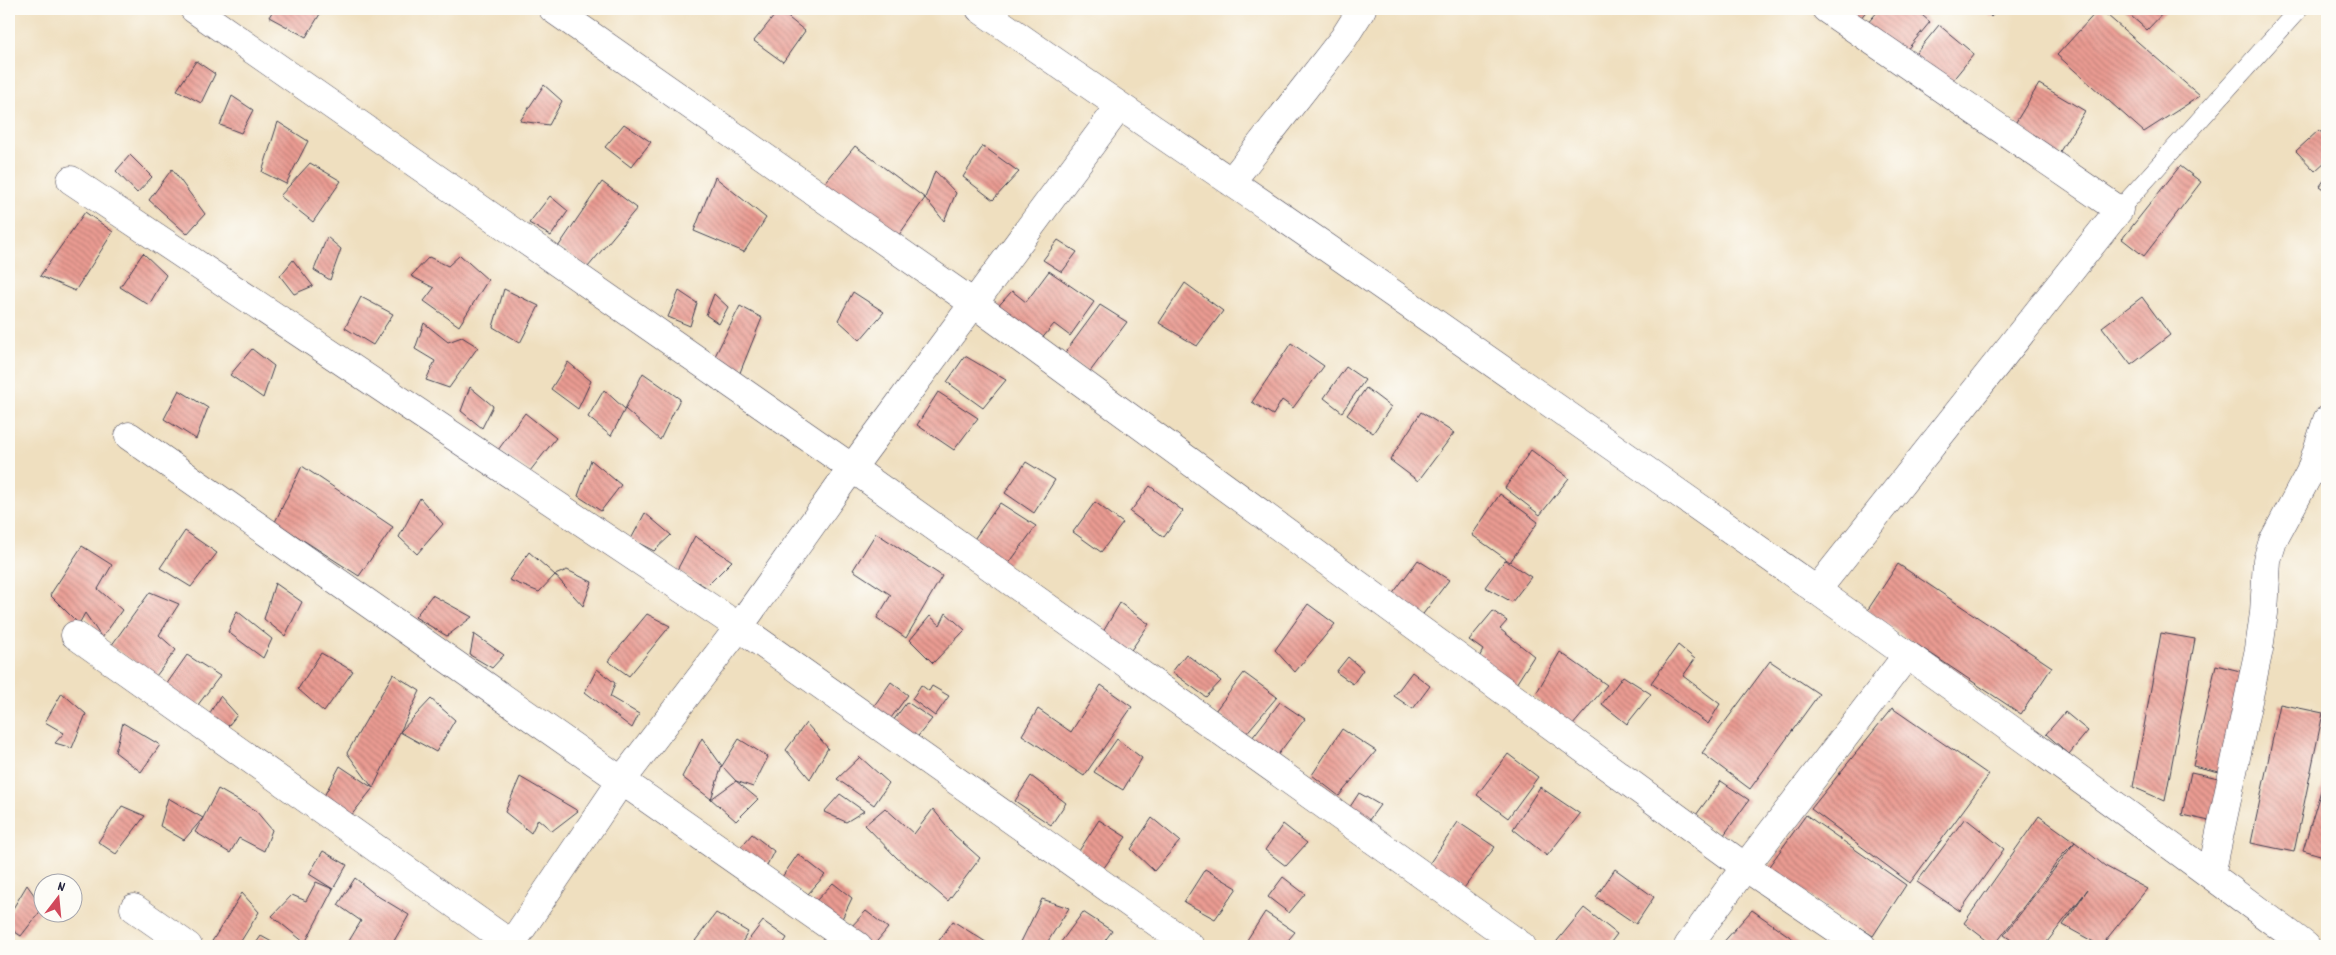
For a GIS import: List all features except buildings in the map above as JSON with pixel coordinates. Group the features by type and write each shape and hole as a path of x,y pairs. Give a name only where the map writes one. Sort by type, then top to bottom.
{"street":[{"path":"194,9 852,468 1522,946"},
{"path":"553,9 973,303 1745,867 1862,946"},
{"path":"980,9 1119,107 1231,182 1907,655 2306,946"},
{"path":"1231,182 1344,39 1362,9"},
{"path":"1816,591 2119,210 1826,9"},
{"path":"75,634 512,946 622,780 739,627 852,468 1119,107"},
{"path":"71,180 739,627 1190,946"},
{"path":"2211,875 2258,649 2264,613 2267,560 2273,541 2310,472 2327,420"},
{"path":"129,436 858,946"},
{"path":"1688,946 1745,867 1907,655"},
{"path":"134,908 188,946"}],"lane":[{"path":"2119,210 2298,10"}]}
